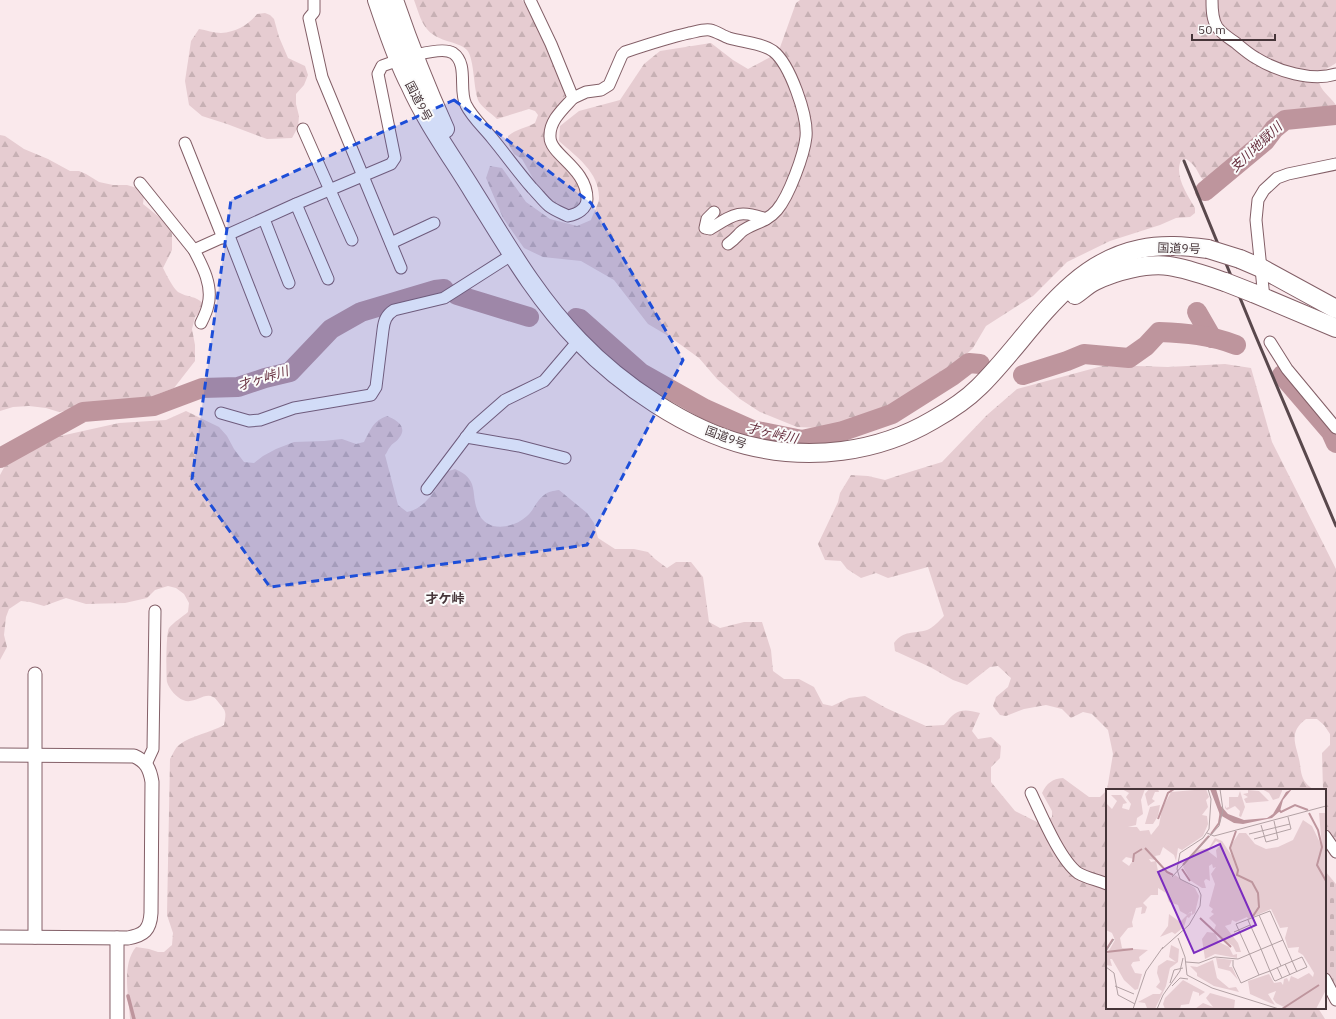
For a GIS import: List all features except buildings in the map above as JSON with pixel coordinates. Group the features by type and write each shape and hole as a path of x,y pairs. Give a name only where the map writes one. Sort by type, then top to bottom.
{"highway":[{"name":"国道9号","path":"377,0 407,58"},
{"name":"国道9号","path":"394,0 407,58 410,87 426,116 545,302 578,341 609,370 668,411 702,429 727,439 746,445 786,452 835,452 880,443 914,430 958,404 980,386 1068,287 1086,272 1103,261 1141,248 1171,246 1208,249 1240,259 1261,268 1336,309"},
{"name":"国道9号","path":"1035,324 1094,282 1122,271 1153,266 1168,266 1199,273 1225,282 1336,328"}],"street":[{"path":"314,0 314,12 309,18 322,76 401,268"},
{"path":"530,0 551,44 573,98"},
{"path":"1212,0 1212,11 1216,26 1222,33 1255,58 1276,68 1312,77 1327,77 1336,74"},
{"path":"194,250 226,237 296,204 392,164 395,158 378,74 382,66 407,58 447,51 456,56 462,71 462,93 466,107 539,196 549,206 568,216 576,214 583,209 587,202 587,195 584,184 577,171 552,147 549,138 556,116 573,98 586,92 602,90 609,85 624,52 661,40 702,30 710,30 729,38 772,50 788,71 794,84 802,109 806,137 800,160 782,204 766,219 742,231 728,244"},
{"path":"303,130 352,240"},
{"path":"184,143 266,331"},
{"path":"1258,295 1261,268 1256,220 1258,200 1264,190 1277,178 1288,174 1336,164"},
{"path":"140,183 194,250 206,274 209,288 208,304 201,323"},
{"path":"296,204 328,279"},
{"path":"714,212 706,219 705,228 710,229 739,213 745,213 766,219"},
{"path":"264,219 289,283"},
{"path":"391,243 434,223"},
{"path":"221,413 249,421 260,420 294,408 371,395 376,387 384,322 388,314 394,310 444,298 513,254"},
{"path":"427,489 477,424 505,400 544,381 578,341"},
{"path":"1270,342 1287,368 1336,428"},
{"path":"466,437 519,446 565,458"},
{"path":"146,764 153,749 155,611"},
{"path":"35,674 35,937"},
{"path":"0,755 128,755 142,759 150,770 152,782 150,920 144,933 139,936 128,938 0,937"},
{"path":"1030,793 1056,843 1069,864 1079,873 1106,884"},
{"path":"1326,837 1336,852"},
{"path":"117,938 117,1019"},
{"path":"1326,981 1336,1000"}],"highlighted area":[{"path":"454,100 591,203 683,360 587,545 270,587 192,479 231,200"}],"green space":[{"path":"414,0 522,0 528,9 563,83 565,96 545,135 546,145 549,152 570,172 583,189 583,201 576,209 565,212 551,202 535,182 522,159 514,154 508,143 508,136 535,123 538,115 535,111 529,109 497,119 485,109 477,97 470,55 467,50 460,45 439,38 428,30 424,26"},
{"path":"800,0 1336,0 1336,63 1322,72 1319,77 1319,81 1320,86 1336,105 1336,112 1332,114 1279,119 1262,140 1212,182 1202,179 1193,165 1186,159 1181,160 1179,166 1180,179 1195,208 1195,213 1190,217 1176,218 1160,225 1110,241 1067,262 1033,296 986,326 973,348 949,371 894,406 822,428 797,427 760,412 740,399 717,379 699,358 670,337 648,324 614,280 581,261 543,257 524,248 503,218 486,178 490,166 502,168 526,202 550,219 577,226 591,220 599,199 596,181 586,166 559,141 560,126 579,111 620,100 644,64 660,51 711,43 733,60 748,69 778,53 796,3"},
{"path":"265,13 274,19 279,37 288,58 305,66 308,75 304,85 296,94 296,104 299,116 298,127 292,138 267,139 202,116 189,105 185,81 191,41 199,29 218,33 232,31 246,25 257,14"},
{"path":"0,135 5,136 24,149 48,159 70,171 79,171 99,182 113,185 127,185 137,188 144,195 143,204 159,217 172,232 172,250 163,268 178,292 198,299 204,304 202,311 195,317 192,329 195,345 195,361 174,388 158,394 141,404 111,406 83,404 71,410 59,412 46,408 29,406 13,407 0,411"},
{"path":"1225,364 1251,368 1272,442 1336,569 1336,844 1326,828 1326,789 1323,789 1322,753 1330,745 1330,734 1324,725 1317,719 1306,719 1297,728 1295,733 1295,742 1301,771 1304,780 1312,789 1107,789 1113,754 1108,730 1092,714 1083,712 1071,718 1062,709 1046,705 1024,709 1006,716 1000,715 993,706 996,697 1008,687 1011,678 998,666 990,667 967,685 953,680 930,667 895,651 894,643 901,636 927,630 944,616 928,567 888,578 876,573 861,578 847,569 841,561 825,560 818,544 838,502 840,493 851,475 868,476 885,480 942,462 987,415 1017,389 1106,365 1168,367"},
{"path":"186,411 219,427 227,436 234,449 244,462 254,463 276,449 294,442 342,439 356,444 364,442 375,423 387,416 398,422 402,427 401,434 398,439 385,455 398,505 407,512 414,510 425,502 435,491 446,472 455,469 463,473 471,482 478,512 482,519 493,526 500,527 515,524 529,514 544,495 549,492 559,490 587,513 594,523 598,538 615,549 634,549 648,552 667,568 676,562 691,562 703,577 709,622 720,628 744,622 762,622 771,650 773,671 784,679 799,679 814,687 823,704 832,706 849,698 865,696 886,708 926,726 944,725 956,713 963,711 980,713 972,731 978,739 991,737 1001,746 1000,758 991,767 991,782 1015,811 1041,823 1052,817 1052,811 1042,793 1050,782 1063,778 1089,797 1100,797 1106,791 1106,1009 1319,1009 1325,1019 130,1019 127,972 131,954 136,947 164,952 172,945 173,933 167,915 170,759 179,745 195,736 224,725 225,713 214,697 206,696 191,701 183,700 171,690 168,685 166,663 168,631 171,626 188,612 189,603 184,594 176,588 168,586 155,590 147,598 125,603 86,604 66,598 44,606 21,601 9,609 6,617 4,635 7,647 0,660 0,475 7,462 28,448 56,437 119,423 166,420"},
{"path":"1326,872 1336,884 1336,993 1326,976"}],"waterway":[{"name":"支川地獄川","path":"1205,191 1265,141 1274,129 1285,120 1336,115"},
{"name":"才ヶ峠川","path":"0,458 83,412 154,406 202,388 238,387 290,372 331,329 361,312 435,290 444,289"},
{"name":"才ヶ峠川","path":"457,295 529,317"},
{"name":"支川地獄川","path":"1197,312 1212,338"},
{"name":"才ヶ峠川","path":"576,318 580,319 641,373 705,409 752,430 802,440 843,431 892,414 952,376 969,363 980,364"},
{"name":"才ヶ峠川","path":"1023,375 1084,354 1129,358 1146,346 1159,332 1198,335 1236,345"},
{"name":"才ヶ峠川","path":"1282,375 1331,432 1336,443"},
{"path":"128,996 134,1019"}],"railway":[{"path":"1184,161 1336,526"}],"district":[{"name":"才ケ峠","path":"445,598"}]}
